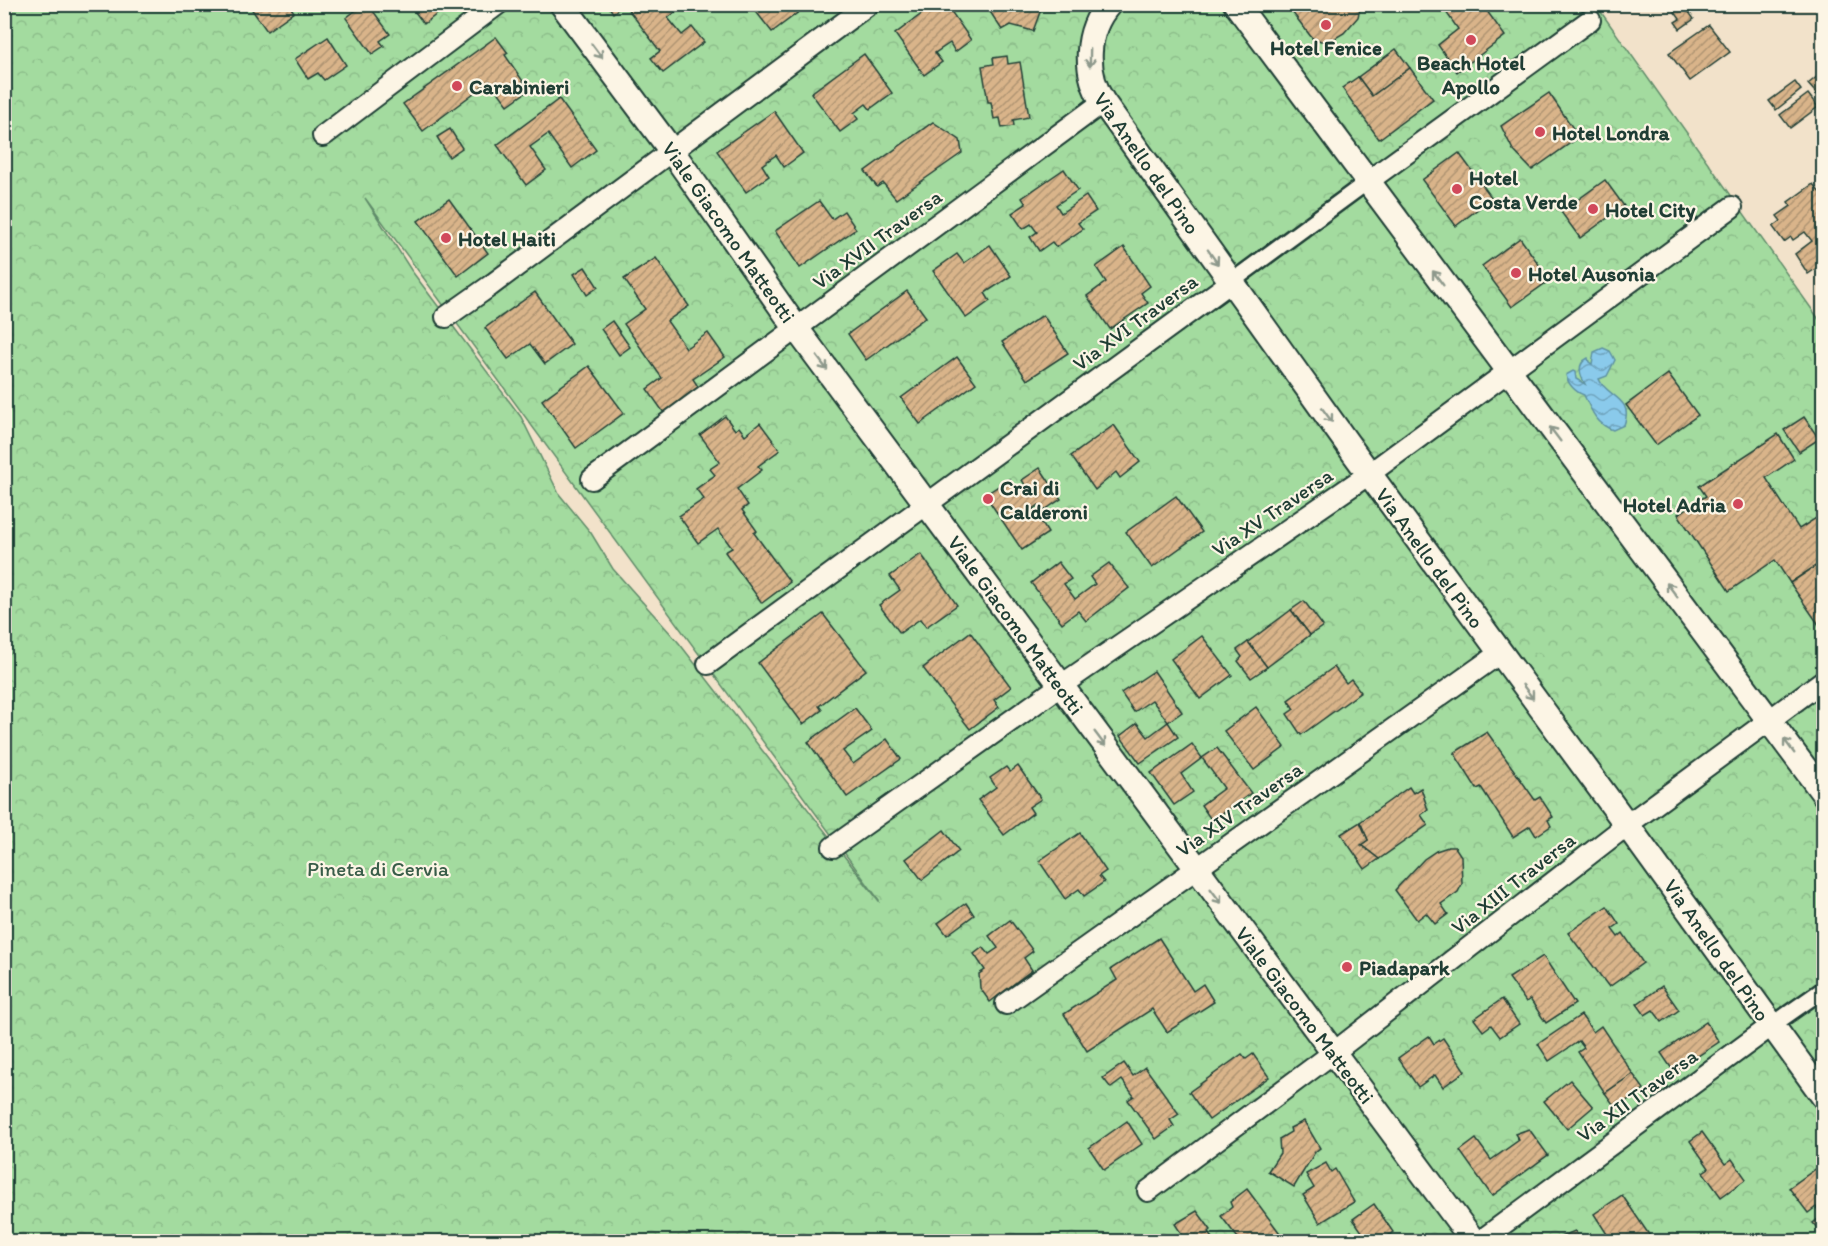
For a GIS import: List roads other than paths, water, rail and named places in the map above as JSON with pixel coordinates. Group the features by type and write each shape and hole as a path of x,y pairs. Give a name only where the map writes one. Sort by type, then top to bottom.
{"street":[{"path":"323,135 498,4"},
{"name":"Viale Giacomo Matteotti","path":"562,4 671,150 796,328 1474,1242"},
{"path":"446,317 869,4"},
{"name":"Via Anello del Pino","path":"1109,4 1102,12 1091,41 1089,57 1090,74 1102,102 1369,474 1824,1097"},
{"path":"1236,4 1824,794"},
{"name":"Via XVI Traversa","path":"708,664 1590,20"},
{"name":"Via XVII Traversa","path":"592,479 1102,102"},
{"name":"Via XV Traversa","path":"833,847 1060,686 1369,474 1731,207"},
{"name":"Via XIV Traversa","path":"1006,1004 1500,653"},
{"name":"Via XIII Traversa","path":"1148,1191 1333,1053 1627,825 1824,680"},
{"name":"Via XII Traversa","path":"1479,1242 1771,1026 1824,990"}],"water":[{"path":"1603,348 1610,351 1615,360 1607,376 1599,379 1626,409 1624,425 1613,430 1598,420 1584,395 1572,387 1566,375 1573,371 1576,379 1585,384 1580,366 1588,358 1592,364 1594,352"}],"place":[{"name":"Hotel Fenice","path":"1326,25"},
{"name":"Beach Hotel Apollo","path":"1471,40"},
{"name":"Carabinieri","path":"457,86"},
{"name":"Hotel Londra","path":"1540,132"},
{"name":"Hotel Costa Verde","path":"1457,189"},
{"name":"Hotel City","path":"1593,209"},
{"name":"Hotel Haiti","path":"446,238"},
{"name":"Hotel Ausonia","path":"1516,273"},
{"name":"Crai di Calderoni","path":"988,499"},
{"name":"Hotel Adria","path":"1738,504"},
{"name":"Piadapark","path":"1347,967"}],"park label":[{"name":"Pineta di Cervia","path":"378,868"}]}
